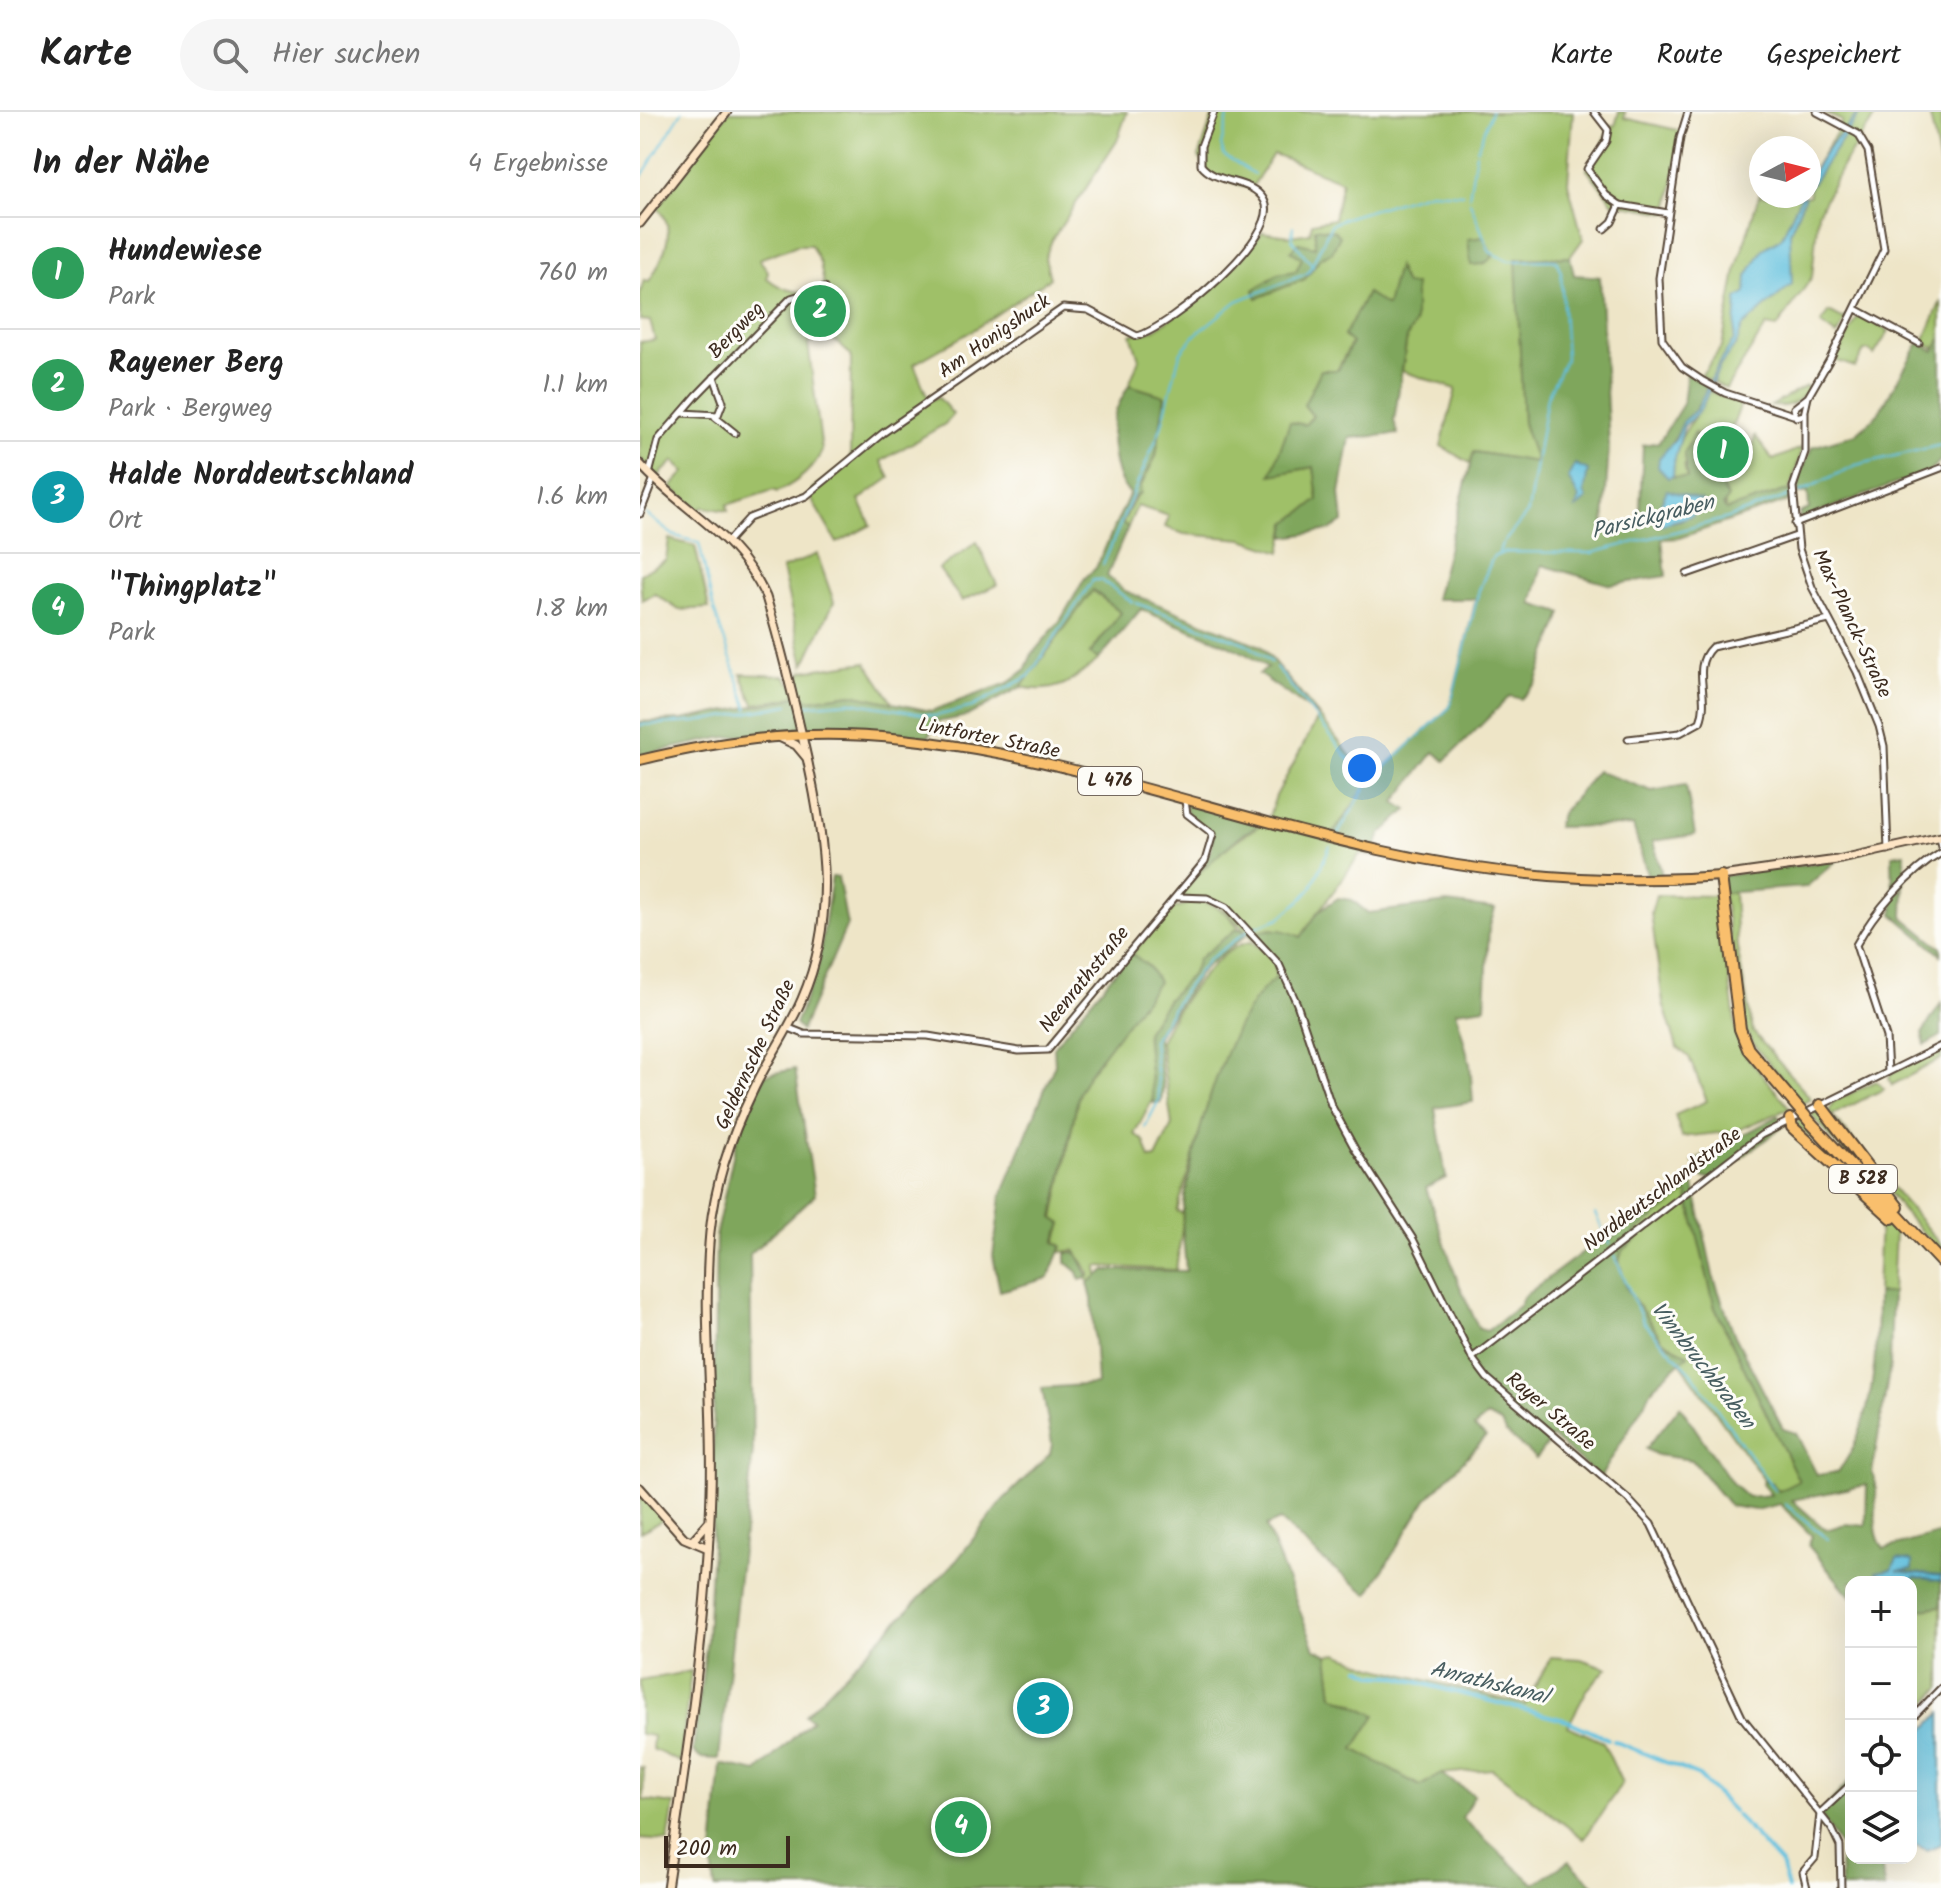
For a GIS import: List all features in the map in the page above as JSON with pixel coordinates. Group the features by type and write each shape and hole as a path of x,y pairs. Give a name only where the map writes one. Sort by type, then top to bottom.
{"highway":[{"name":"B 528","path":"1721,876 1740,1029 1748,1049 1811,1123 1941,1262"},
{"path":"1820,1105 1917,1235"},
{"path":"1790,1119 1792,1127 1813,1147 1917,1235"}],"main road":[{"path":"640,223 727,112"},
{"name":"Geldernsche Straße","path":"640,464 729,540 751,567 766,597 803,736 824,839 825,913 818,952 789,1028 752,1091 733,1136 710,1230 710,1517 702,1640 667,1888"},
{"path":"779,737 796,745 807,759"},
{"name":"Lintforter Straße","path":"640,760 686,749 779,737 890,738 951,745 1422,859 1544,876 1656,879 1721,876"},
{"path":"1888,850 1940,841"},
{"name":"L 476","path":"1721,876 1785,869 1888,850"},
{"path":"640,1488 684,1538 708,1545"},
{"path":"693,1540 704,1531 710,1517"},
{"path":"684,1538 708,1545"}],"street":[{"name":"Am Honigshuck","path":"729,540 749,518 814,490 883,433 1063,308 1088,310 1137,336 1160,327 1193,300 1253,245 1265,225 1266,204 1260,195 1218,178 1201,165 1201,146 1214,112"},
{"path":"1594,112 1608,130 1606,141 1587,169 1613,203 1668,213"},
{"path":"1688,112 1668,213 1658,286 1661,334 1682,367 1710,385 1769,410 1795,416 1805,412"},
{"path":"1783,411 1808,397 1882,257 1884,236 1868,151 1850,130 1817,112"},
{"path":"1604,229 1612,222 1620,205"},
{"name":"Bergweg","path":"652,476 658,440 714,377 791,298 824,288"},
{"path":"1856,309 1919,343"},
{"name":"Bergweg","path":"714,377 723,402 715,417"},
{"name":"Max-Planck-Straße","path":"1808,397 1806,441 1794,479 1796,536 1802,563 1857,672 1879,726 1884,746 1888,850"},
{"path":"1796,406 1805,412"},
{"path":"1796,406 1795,416 1806,441"},
{"path":"682,413 715,417 735,433"},
{"path":"1795,524 1941,468"},
{"path":"640,514 652,476"},
{"path":"1687,574 1796,536"},
{"path":"1628,739 1680,733 1700,722 1704,706 1700,668 1712,647 1829,620"},
{"name":"Neenrathstraße","path":"789,1028 804,1034 928,1036 1043,1052 1198,873 1214,839 1211,830 1187,814 1185,801"},
{"path":"1888,1072 1886,1037 1856,945 1884,906 1926,863 1941,853"},
{"name":"Rayer Straße","path":"1178,897 1216,901 1284,973 1331,1105 1428,1266 1472,1358 1495,1388 1627,1498 1651,1524 1742,1717 1820,1813 1840,1846 1841,1888"},
{"name":"Norddeutschlandstraße","path":"1472,1358 1761,1135 1941,1046"},
{"path":"1917,1713 1941,1688"},
{"path":"1807,1888 1803,1872 1815,1858 1820,1813 1845,1790"}],"green space":[{"path":"728,112 1127,112 1117,141 1052,240 1045,258 1050,278 972,331 914,364 929,401 938,397 953,414 945,424 881,461 890,478 859,500 871,525 837,543 810,497 813,488 850,462 851,355 834,340 808,343 822,451 809,470 791,484 777,492 773,490 727,505 728,511 703,507 699,510 671,487 685,472 674,461 658,476 640,458 640,342 655,340 650,321 640,320 640,293 644,280 649,282 663,255 668,235 664,217 658,208","holes":["797,245 811,245 820,263 825,289 794,291 767,278 768,271 759,259"]},
{"path":"1214,112 1573,112 1568,183 1583,239 1570,257 1517,259 1523,423 1537,463 1474,452 1470,463 1441,446 1456,389 1402,371 1407,337 1415,323 1412,285 1405,285 1397,268 1387,307 1367,293 1344,336 1352,342 1313,416 1305,425 1291,422 1272,474 1314,467 1318,501 1287,523 1281,552 1243,539 1184,534 1165,527 1169,516 1137,506 1128,527 1122,524 1156,456 1165,397 1129,385 1139,359 1131,334 1152,330 1183,310 1228,272 1262,232 1290,236 1310,233 1312,223 1334,219 1342,181 1273,154 1251,189 1207,173 1199,157","holes":["1315,247 1332,252 1320,258 1305,279 1257,298 1254,290 1278,274 1296,271 1303,258 1292,252"]},
{"path":"1619,112 1625,112 1624,118 1682,131 1668,213 1613,203 1587,169 1601,150 1610,125 1615,126"},
{"path":"1823,112 1878,112 1844,163 1821,207 1821,157 1842,121"},
{"path":"1929,112 1941,112 1941,169"},
{"path":"1755,208 1821,208 1812,277 1777,328 1766,326 1726,389 1701,376 1722,346 1737,266"},
{"path":"1315,228 1335,231 1340,236 1332,252 1320,258 1305,279 1257,298 1254,290 1278,274 1296,271 1302,258 1291,251 1299,243 1315,247"},
{"path":"1484,237 1493,257 1484,264 1471,265 1468,239"},
{"path":"1570,257 1574,275 1600,277 1609,446 1604,523 1639,528 1643,445 1659,442 1683,404 1687,371 1707,387 1673,440 1665,463 1666,476 1687,478 1684,454 1693,435 1715,442 1708,461 1698,466 1702,474 1724,479 1723,490 1728,498 1723,505 1726,510 1784,491 1793,491 1794,499 1679,538 1662,539 1666,576 1611,585 1542,565 1532,604 1562,613 1536,683 1521,699 1510,696 1445,761 1434,752 1395,802 1407,810 1381,834 1375,849 1330,838 1370,781 1450,707 1476,599 1435,599 1474,452 1536,462 1523,423 1516,259","holes":["1673,493 1702,501 1681,520 1661,524"]},
{"path":"1397,266 1405,285 1415,285 1415,323 1407,337 1394,421 1398,434 1350,438 1340,493 1343,522 1330,530 1285,537 1287,523 1318,500 1314,467 1271,475 1290,422 1305,425 1313,416 1304,405 1321,370 1338,370 1352,343 1344,336 1367,293 1387,306"},
{"path":"1941,301 1941,339 1935,348 1923,343"},
{"path":"1829,312 1842,319 1847,317 1837,336 1821,324"},
{"path":"1859,315 1889,331 1874,355 1869,350 1864,351 1855,367 1834,360"},
{"path":"1941,339 1941,460 1928,472 1800,519 1800,513 1809,509 1808,492 1798,494 1800,476 1812,447 1856,434 1878,414 1919,343 1934,351"},
{"path":"1129,385 1165,396 1156,456 1140,486 1141,493 1132,499 1122,523 1128,527 1107,576 1125,591 1261,646 1319,716 1259,674 1268,668 1253,658 1141,609 1099,659 1090,654 1121,613 1093,590 1021,687 967,716 933,723 929,737 808,728 720,738 640,755 640,722 682,720 788,699 798,694 809,700 851,694 931,711 1008,683 1025,670 1032,654 1060,621 1085,578 1096,568 1130,493 1116,468 1112,433 1116,410"},
{"path":"1806,386 1810,388 1794,403 1771,406"},
{"path":"1709,391 1741,404 1724,449 1750,458 1755,436 1773,460 1803,447 1789,491 1726,511 1723,490 1697,466 1712,451 1715,441 1694,433 1684,465 1687,479 1668,478 1673,476 1681,439"},
{"path":"669,539 695,546 709,608 679,610 655,594 642,600 640,574 666,560"},
{"path":"977,542 997,585 962,601 939,569"},
{"path":"817,554 834,602 804,665 782,569"},
{"path":"1092,590 1121,613 1090,653 1099,659 1064,684 1044,689 1021,687"},
{"path":"866,662 893,703 851,694 809,700 798,694 788,699 754,704 741,674 785,676 794,687 803,671"},
{"path":"1319,716 1370,781 1330,838 1378,850 1373,857 1360,854 1301,937 1276,930 1250,935 1216,901 1178,897 1218,854 1267,822 1276,796"},
{"path":"1597,771 1652,791 1686,785 1695,835 1653,841 1663,879 1649,880 1633,826 1557,827 1561,814"},
{"path":"1185,801 1267,822 1242,834 1198,873 1211,850 1213,834 1187,814"},
{"path":"1905,853 1904,884 1893,895 1892,855"},
{"path":"1837,860 1806,887 1723,893 1721,876"},
{"path":"832,877 838,877 847,925 801,1031 795,1024 818,967"},
{"path":"1904,888 1903,917 1941,948 1941,955 1893,914 1893,899"},
{"path":"1723,893 1734,893 1737,947 1753,1032 1811,1099 1797,1106 1787,1085 1756,1048 1744,1027"},
{"path":"1656,895 1718,896 1737,1037 1749,1059 1790,1108 1736,1131 1682,1137 1675,1115 1707,1101 1689,1057 1677,1047 1663,1003 1651,913"},
{"path":"1338,898 1352,900 1368,913 1447,903 1495,909 1489,928 1485,1007 1456,1011 1470,1064 1473,1102 1435,1108 1446,1178 1426,1188 1458,1282 1479,1329 1487,1331 1520,1305 1523,1297 1599,1240 1610,1240 1660,1198 1694,1185 1713,1276 1735,1336 1783,1429 1796,1433 1817,1475 1838,1472 1860,1432 1867,1410 1874,1363 1877,1293 1892,1293 1890,1366 1872,1473 1876,1492 1876,1531 1884,1549 1941,1533 1941,1606 1917,1610 1917,1576 1845,1576 1845,1590 1808,1545 1812,1536 1780,1504 1755,1510 1730,1506 1692,1460 1657,1455 1646,1449 1680,1406 1732,1483 1748,1497 1771,1495 1762,1484 1764,1480 1779,1491 1799,1481 1715,1308 1687,1192 1634,1233 1638,1238 1622,1251 1619,1261 1627,1289 1663,1341 1688,1355 1655,1385 1600,1478 1552,1437 1536,1459 1505,1432 1501,1423 1487,1416 1474,1427 1486,1437 1427,1499 1368,1594 1324,1561 1280,1520 1266,1526 1315,1649 1328,1655 1333,1695 1376,1715 1354,1749 1420,1786 1441,1774 1474,1795 1462,1818 1534,1884 1569,1861 1597,1888 715,1888 712,1863 721,1764 757,1772 812,1720 805,1715 957,1560 1003,1500 1050,1454 1052,1444 1042,1388 1097,1384 1092,1299 1088,1283 1106,1270 1186,1271 1183,1211 1204,1116 1242,1020 1258,995 1276,978 1274,959 1250,935 1276,930 1301,937 1319,911","holes":["1867,1485 1866,1526 1845,1524 1826,1530 1792,1500"]},
{"path":"1198,901 1223,911 1241,931 1204,959 1156,1024 1148,1049 1154,1097 1134,1134 1144,1141 1150,1159 1156,1158 1172,1125 1160,1042 1186,998 1226,954 1239,945 1252,942 1274,960 1276,978 1228,1055 1211,1095 1177,1211 1184,1214 1176,1270 1097,1266 1098,1277 1090,1282 1086,1279 1090,1273 1075,1250 1060,1252 1062,1246 1056,1242 1062,1224 1054,1219 1079,1092 1089,1073 1157,982 1149,967 1132,954 1171,909"},
{"path":"1242,929 1246,935 1203,969 1157,1036 1163,1088 1161,1102 1153,1103 1146,1032 1168,999 1193,973 1198,959 1235,930"},
{"path":"1131,953 1149,967 1158,982 1089,1073 1079,1092 1053,1218 1062,1224 1055,1242 1062,1246 1049,1278 1000,1291 993,1256 1001,1197 1055,1064 1054,1046"},
{"path":"1941,1003 1941,1036 1925,1045 1922,1034"},
{"path":"1941,1048 1941,1059 1892,1085 1889,1078 1892,1073"},
{"path":"795,1069 815,1195 750,1254 753,1451 719,1759 700,1758 693,1751 707,1639 712,1545 716,1233 737,1138 765,1075"},
{"path":"1876,1081 1884,1089 1832,1115 1941,1245 1941,1253 1907,1216 1829,1112 1833,1102"},
{"path":"1819,1111 1884,1197 1810,1114"},
{"path":"1778,1116 1785,1125 1713,1179 1703,1178 1693,1162"},
{"path":"1800,1118 1864,1187 1796,1125"},
{"path":"1687,1192 1715,1308 1799,1481 1779,1492 1772,1483 1764,1480 1680,1362 1687,1354 1663,1341 1627,1289 1619,1261 1622,1251 1638,1238 1634,1232"},
{"path":"1880,1215 1895,1232 1892,1293 1877,1293"},
{"path":"1076,1252 1089,1277 1080,1280 1078,1272 1066,1262 1066,1253"},
{"path":"643,1492 665,1519 640,1532 640,1495"},
{"path":"1941,1606 1941,1688 1917,1713 1917,1648 1917,1609"},
{"path":"1337,1653 1374,1667 1525,1705 1551,1657 1581,1659 1607,1668 1587,1690 1568,1726 1603,1742 1622,1783 1584,1839 1492,1769 1441,1774 1420,1786 1354,1749 1355,1704 1333,1696 1328,1655"},
{"path":"691,1671 680,1762 652,1749 653,1736 640,1734 640,1681"},
{"path":"640,1767 644,1768 643,1800 674,1804 668,1841 640,1839"},
{"path":"1845,1786 1845,1864 1882,1864 1884,1888 1841,1888 1840,1846 1820,1813"}],"water":[{"path":"1861,112 1821,170 1821,158"},
{"path":"1795,208 1800,208 1790,232 1792,284 1742,327 1737,343 1720,366 1701,409 1684,426 1673,476 1668,478 1658,467 1659,458 1675,440 1684,420 1697,409 1720,361 1734,340 1737,299 1746,293 1747,276 1763,249 1781,238"},
{"path":"1575,464 1588,470 1584,493 1587,499 1576,508 1579,498 1568,477"},
{"path":"1667,490 1702,501 1692,516 1661,525 1660,505"},
{"path":"1897,1559 1912,1561 1912,1569 1897,1571 1941,1576 1941,1581 1917,1576 1879,1576 1876,1572 1892,1569"},
{"path":"1941,1713 1941,1844 1927,1850 1917,1846 1917,1737"}],"waterway":[{"path":"640,179 682,112"},
{"path":"1477,149 1491,112"},
{"path":"1228,117 1221,145 1224,155 1254,174"},
{"path":"1469,197 1476,153"},
{"path":"1103,565 1161,428 1180,353 1196,334 1237,301 1308,273 1331,225 1342,219 1430,192 1463,194"},
{"path":"1470,202 1490,252 1509,261 1556,260 1561,272 1566,358 1547,397 1528,512 1501,546 1499,553"},
{"path":"1293,226 1292,239 1313,266"},
{"name":"Parsickgraben","path":"1800,492 1856,465 1941,445"},
{"path":"1338,834 1368,783 1450,707 1479,590 1493,557 1505,552 1592,553 1728,518 1788,496"},
{"path":"646,514 673,535 699,543 714,610 748,709"},
{"path":"800,706 851,702 935,716 972,707 1029,676 1093,580 1101,580 1132,602"},
{"path":"1136,603 1247,644 1271,662"},
{"path":"1276,667 1367,782"},
{"path":"640,725 696,722 788,705"},
{"name":"Anrathskanal","path":"1145,1127 1159,1100 1153,1040 1182,993 1208,960 1250,929 1280,918 1303,898 1311,889 1330,846"},
{"name":"Vinnbruchbraben","path":"1595,1214 1610,1244"},
{"name":"Vinnbruchbraben","path":"1615,1256 1643,1322 1692,1373 1775,1491"},
{"name":"Vinnbruchbraben","path":"1785,1504 1828,1539"},
{"name":"Anrathskanal","path":"1360,1668 1374,1675 1394,1676 1568,1721 1608,1739"},
{"name":"Anrathskanal","path":"1614,1741 1699,1776 1733,1811"},
{"name":"Anrathskanal","path":"1736,1815 1781,1864 1788,1888"}],"place":[{"name":"Rayener Berg","path":"820,311"},
{"name":"Hundewiese","path":"1723,452"},
{"name":"Halde Norddeutschland","path":"1043,1708"},
{"name":"\"Thingplatz\"","path":"961,1827"}]}
